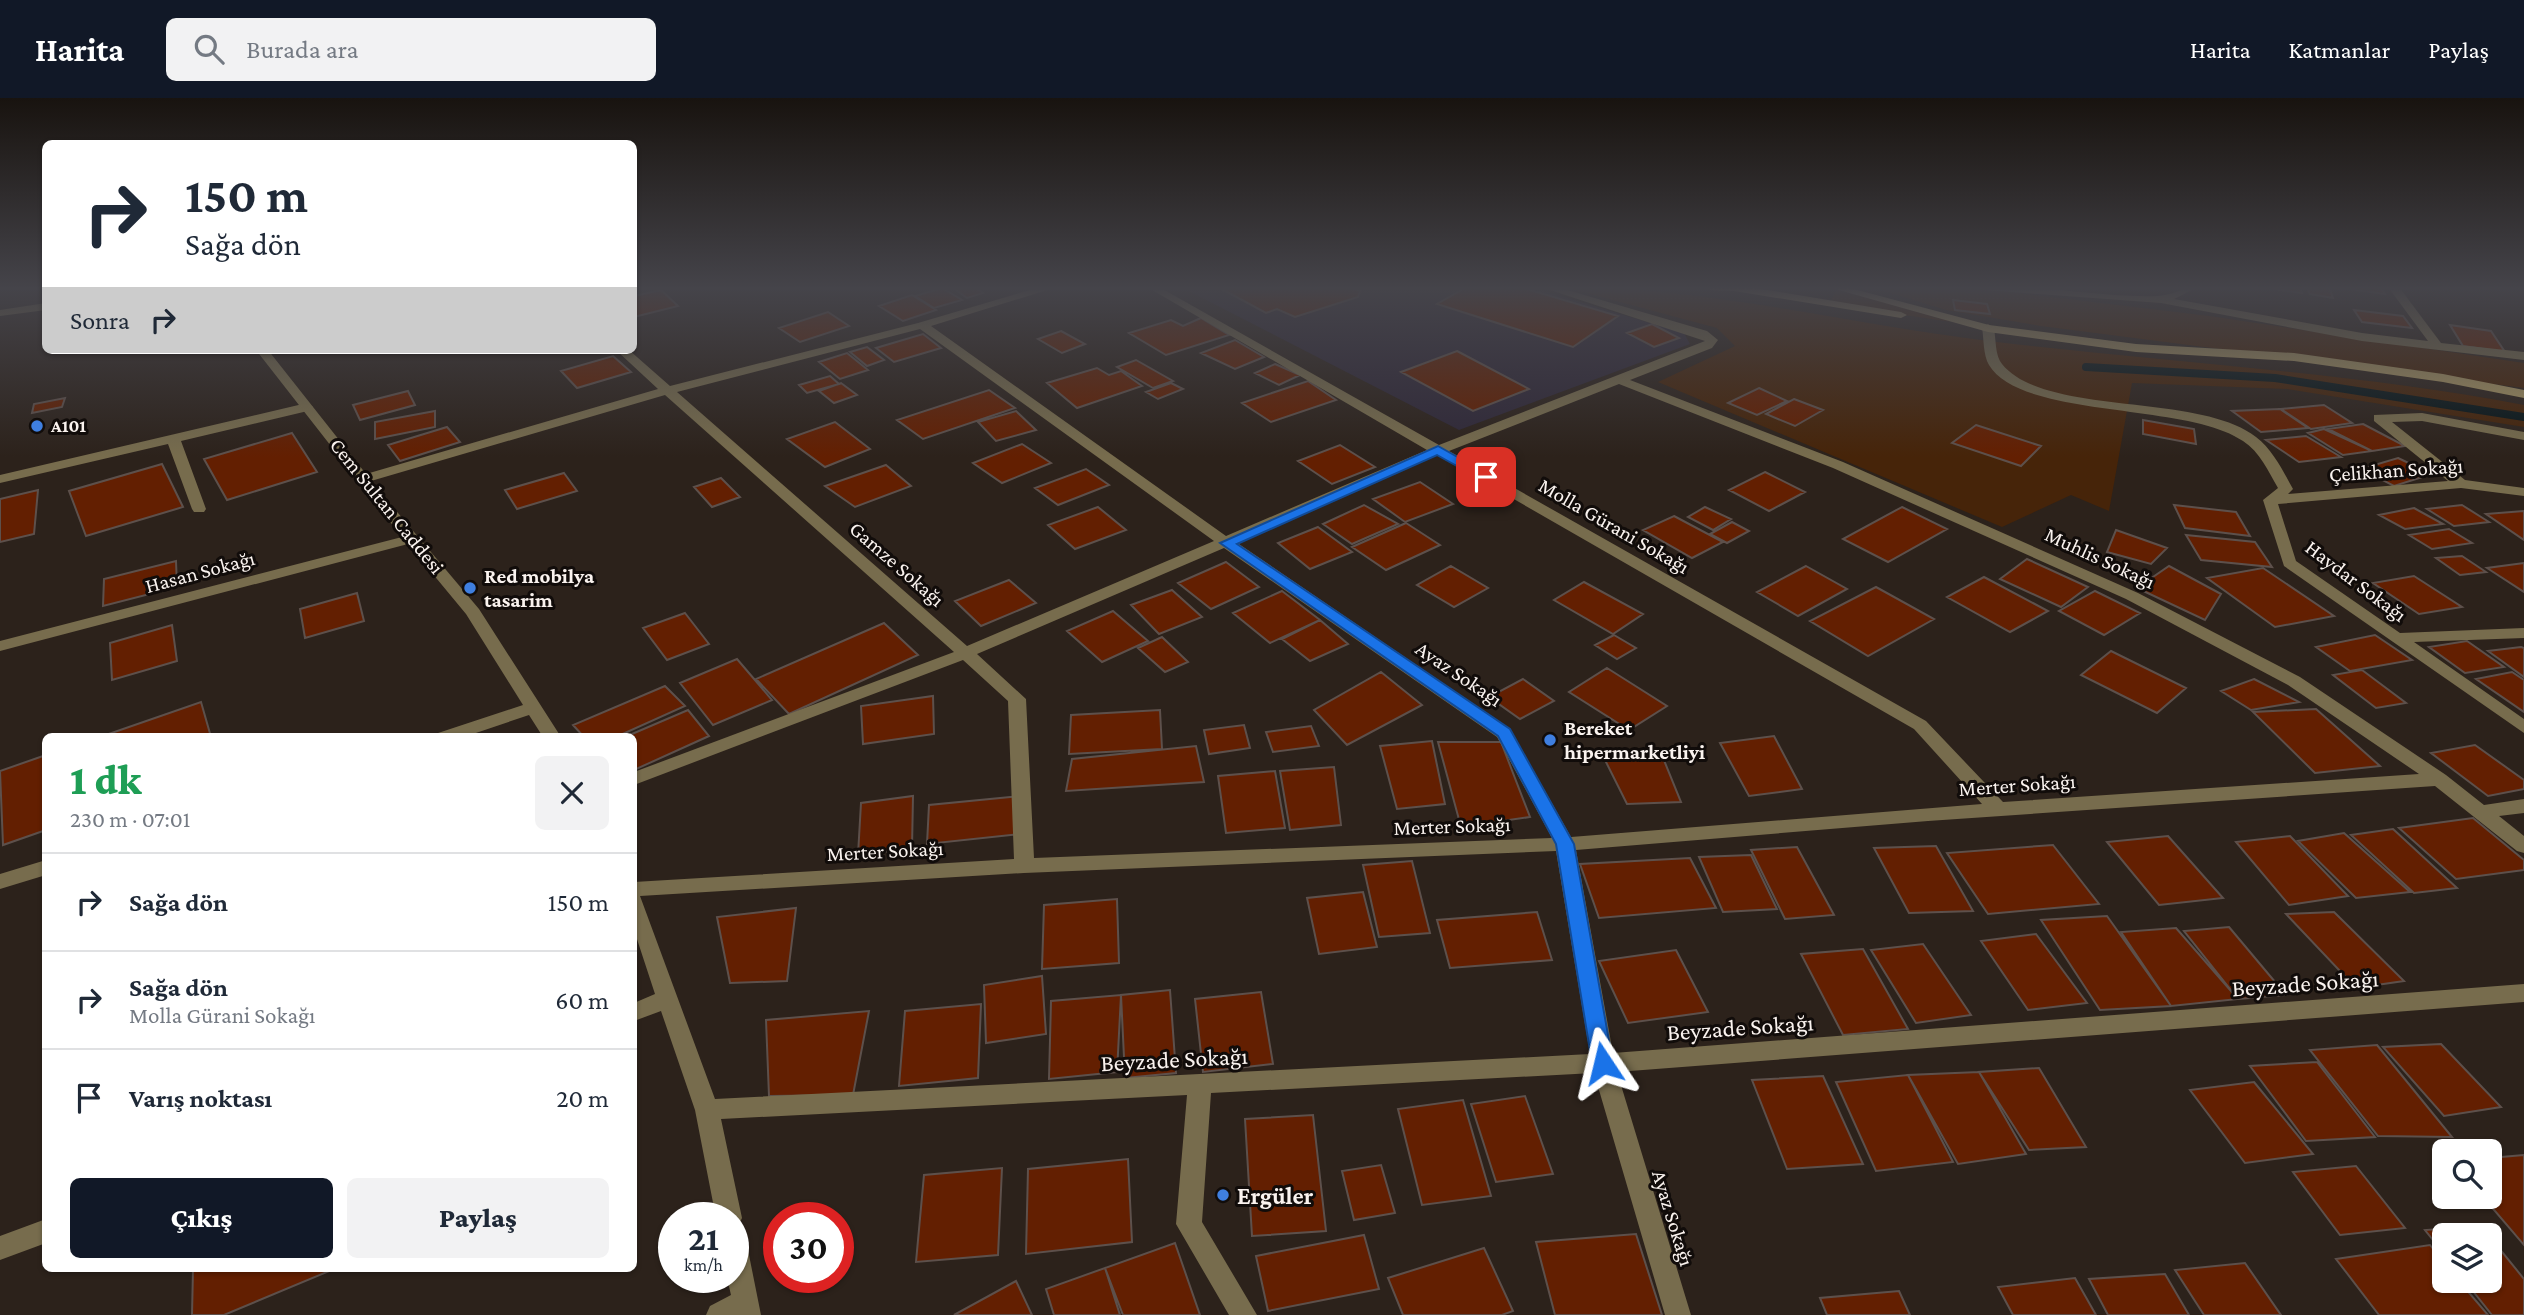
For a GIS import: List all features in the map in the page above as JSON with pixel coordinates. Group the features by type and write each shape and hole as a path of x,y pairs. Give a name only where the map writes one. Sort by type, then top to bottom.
{"street":[{"path":"363,479 668,390 849,344"},
{"name":"Ayaz Sokağı","path":"948,344 1227,543 1504,733 1565,844 1603,1063 1678,1315"},
{"name":"Molla Gürani Sokağı","path":"1252,344 1920,725 1998,809"},
{"path":"637,778 966,653 1438,450 1709,344"},
{"path":"1991,344 1994,364 2015,381 2056,396 2162,411 2244,435 2266,454 2286,489 2270,500"},
{"path":"2105,344 2294,357 2443,378 2524,394"},
{"path":"2426,344 2524,356"},
{"name":"Cem Sultan Caddesi","path":"265,354 411,539 473,612 549,733"},
{"name":"Gamze Sokağı","path":"627,354 1017,698 1024,866"},
{"name":"Muhlis Sokağı","path":"1619,380 1838,465 2133,596 2294,681 2439,779 2524,846"},
{"path":"0,479 307,407"},
{"path":"2461,484 2379,418 2422,417 2524,436"},
{"path":"173,438 199,509"},
{"name":"Çelikhan Sokağı","path":"2270,500 2461,484 2524,492"},
{"name":"Haydar Sokağı","path":"2270,500 2289,563 2524,727"},
{"name":"Hasan Sokağı","path":"0,646 411,539"},
{"path":"2397,638 2524,633"},
{"path":"456,733 533,708"},
{"name":"Merter Sokağı","path":"637,889 1024,866 1565,844 1998,809 2439,779"},
{"path":"2481,812 2524,806"},
{"path":"0,882 42,868"},
{"path":"637,911 707,1110 726,1202"},
{"name":"Beyzade Sokağı","path":"707,1110 1603,1063 2524,993"},
{"path":"637,1011 667,999"},
{"path":"1200,1084 1189,1224 1244,1315"},
{"path":"0,1248 42,1232"},
{"path":"719,1315 747,1308"}],"shaded area":[{"path":"1291,344 1690,344 1459,430"},
{"path":"1733,344 2012,344 2324,376 2457,393 2524,405 2524,427 2287,389 2132,383 2109,511 2071,495 2002,527 1658,382 1735,346"},
{"path":"2180,344 2395,344 2524,363 2524,388"}],"building":[{"path":"890,344 936,344 941,348 894,362 876,348"},
{"path":"1046,344 1085,344 1062,353"},
{"path":"1147,344 1201,344 1166,355"},
{"path":"1225,344 1241,344 1264,357 1235,369 1201,353"},
{"path":"2462,344 2500,344 2505,352"},
{"path":"867,347 884,360 867,366 850,352"},
{"path":"1457,351 1529,389 1473,411 1401,372"},
{"path":"847,353 868,370 840,379 819,362"},
{"path":"613,356 631,372 577,388 561,371"},
{"path":"1136,360 1173,381 1153,388 1117,367"},
{"path":"1275,364 1300,375 1279,385 1255,373"},
{"path":"1097,368 1109,375 1121,371 1142,386 1077,408 1047,383"},
{"path":"830,376 839,384 807,393 799,385"},
{"path":"1308,381 1336,400 1271,422 1242,403"},
{"path":"841,383 857,395 834,403 819,391"},
{"path":"1171,383 1183,389 1158,399 1146,392"},
{"path":"1759,388 1787,401 1757,415 1728,403"},
{"path":"989,390 1015,408 923,439 897,420"},
{"path":"408,391 415,405 360,420 353,405"},
{"path":"65,398 62,407 32,413 34,404"},
{"path":"1794,399 1823,410 1795,426 1766,414"},
{"path":"2324,405 2352,423 2311,429 2281,409"},
{"path":"2280,409 2308,428 2261,432 2232,411"},
{"path":"435,411 435,427 375,439 375,422"},
{"path":"1016,411 1036,430 996,441 978,422"},
{"path":"2143,420 2194,429 2196,444 2143,434"},
{"path":"835,422 870,449 825,467 787,439"},
{"path":"2363,424 2405,446 2372,451 2328,429"},
{"path":"1976,425 2041,446 2021,466 1952,443"},
{"path":"447,427 460,442 400,461 388,445"},
{"path":"2324,429 2372,451 2343,455 2308,433"},
{"path":"292,433 317,472 227,500 204,459"},
{"path":"2306,436 2341,457 2299,462 2266,440"},
{"path":"1022,444 1051,463 1002,483 973,463"},
{"path":"1340,445 1375,467 1332,484 1298,461"},
{"path":"2398,458 2432,474 2394,486 2361,469"},
{"path":"162,464 183,507 86,536 69,491"},
{"path":"886,465 911,486 855,507 825,486"},
{"path":"1086,469 1109,485 1058,505 1035,488"},
{"path":"1765,472 1805,492 1769,511 1729,490"},
{"path":"564,473 577,491 517,509 505,490"},
{"path":"721,478 740,497 712,507 694,487"},
{"path":"1420,482 1453,504 1405,522 1373,499"},
{"path":"38,490 34,534 0,542 0,499"},
{"path":"1364,505 1398,524 1352,544 1323,524"},
{"path":"2174,505 2236,512 2250,536 2185,528"},
{"path":"2462,505 2489,522 2454,526 2427,509"},
{"path":"1098,507 1126,530 1075,549 1048,525"},
{"path":"1705,507 1731,519 1713,530 1688,517"},
{"path":"1902,507 1947,529 1888,562 1843,539"},
{"path":"2414,508 2443,524 2405,529 2379,515"},
{"path":"2524,511 2524,540 2486,514"},
{"path":"1674,516 1723,542 1692,558 1643,530"},
{"path":"1732,522 1749,531 1727,543 1710,534"},
{"path":"1406,523 1440,545 1386,570 1352,547"},
{"path":"1318,527 1352,552 1310,569 1278,543"},
{"path":"2449,529 2472,543 2432,549 2409,535"},
{"path":"2116,530 2167,548 2151,564 2107,552"},
{"path":"2186,535 2255,542 2272,567 2201,560"},
{"path":"2462,556 2486,572 2460,575 2436,558"},
{"path":"2027,559 2088,587 2061,607 2000,579"},
{"path":"176,561 177,587 103,606 104,579"},
{"path":"1226,562 1259,587 1211,609 1178,583"},
{"path":"2524,563 2524,592 2487,568"},
{"path":"1451,566 1488,588 1454,607 1417,585"},
{"path":"1806,566 1847,589 1798,616 1757,592"},
{"path":"2169,566 2221,594 2205,620 2137,588"},
{"path":"2263,568 2334,616 2275,627 2207,578"},
{"path":"2414,576 2462,607 2419,614 2373,583"},
{"path":"1984,577 2048,611 2010,632 1947,597"},
{"path":"1009,580 1036,603 981,626 955,601"},
{"path":"1584,582 1643,614 1613,634 1554,600"},
{"path":"1876,587 1934,619 1868,656 1810,621"},
{"path":"1172,590 1202,617 1159,634 1131,605"},
{"path":"1282,591 1320,620 1270,643 1233,613"},
{"path":"2095,591 2140,613 2104,635 2059,611"},
{"path":"357,593 364,621 305,638 300,609"},
{"path":"1113,611 1148,641 1102,662 1067,631"},
{"path":"685,613 709,644 667,660 643,628"},
{"path":"1320,620 1348,644 1310,661 1282,639"},
{"path":"884,623 918,655 789,714 756,679"},
{"path":"172,625 177,661 112,680 110,643"},
{"path":"1614,635 1636,648 1617,659 1595,645"},
{"path":"2375,635 2412,660 2350,671 2316,647"},
{"path":"1162,637 1188,662 1165,672 1138,648"},
{"path":"2467,641 2504,667 2465,673 2429,647"},
{"path":"2524,648 2524,677 2488,651"},
{"path":"2111,651 2186,688 2157,713 2081,675"},
{"path":"737,659 772,700 713,725 680,683"},
{"path":"1607,668 1667,706 1629,730 1569,692"},
{"path":"2362,670 2406,703 2376,708 2333,675"},
{"path":"1381,672 1422,705 1347,745 1314,710"},
{"path":"2512,672 2524,680 2524,712 2476,679"},
{"path":"1523,679 1554,701 1520,719 1489,697"},
{"path":"2254,679 2299,702 2251,710 2221,691"},
{"path":"665,686 685,706 625,733 580,733 573,725"},
{"path":"933,696 934,734 863,744 861,706"},
{"path":"201,702 210,733 112,733"},
{"path":"2316,709 2380,766 2315,773 2253,712"},
{"path":"688,710 709,736 637,769 637,733 634,733"},
{"path":"1160,710 1162,749 1069,754 1071,715"},
{"path":"1244,725 1250,748 1209,754 1204,730"},
{"path":"1311,726 1319,746 1273,752 1266,732"},
{"path":"1774,736 1802,789 1749,796 1720,743"},
{"path":"1432,741 1445,804 1397,809 1380,746"},
{"path":"1438,742 1501,742 1530,817 1461,827"},
{"path":"2475,745 2524,780 2524,789 2488,796 2431,753"},
{"path":"1196,746 1204,782 1066,791 1072,759"},
{"path":"1659,748 1681,802 1627,804 1602,754"},
{"path":"42,756 42,831 3,845 0,771"},
{"path":"1334,767 1341,825 1290,830 1280,771"},
{"path":"1275,771 1285,828 1226,833 1218,776"},
{"path":"913,796 912,848 858,855 861,803"},
{"path":"1020,796 1021,834 927,844 929,805"},
{"path":"2473,818 2524,860 2524,870 2456,879 2399,828"},
{"path":"2393,829 2457,888 2414,893 2351,835"},
{"path":"2344,833 2410,892 2356,898 2298,841"},
{"path":"2168,836 2223,898 2159,905 2107,842"},
{"path":"2290,836 2348,896 2289,905 2236,842"},
{"path":"2053,845 2099,904 1988,914 1947,853"},
{"path":"1936,846 1973,911 1909,913 1874,848"},
{"path":"1797,847 1834,915 1785,919 1751,850"},
{"path":"1751,855 1777,909 1723,912 1699,857"},
{"path":"1690,858 1716,908 1599,918 1580,864"},
{"path":"1412,861 1430,933 1379,937 1363,865"},
{"path":"1363,892 1377,947 1319,954 1307,898"},
{"path":"1117,899 1119,963 1042,969 1044,905"},
{"path":"796,908 787,981 730,983 717,917"},
{"path":"1537,912 1552,960 1450,968 1437,920"},
{"path":"2334,912 2404,981 2356,988 2286,914"},
{"path":"2107,916 2171,1006 2100,1010 2041,920"},
{"path":"2229,927 2286,995 2238,999 2184,931"},
{"path":"2176,928 2238,999 2171,1006 2121,932"},
{"path":"2036,934 2087,1003 2028,1010 1981,941"},
{"path":"1923,944 1971,1015 1916,1023 1871,950"},
{"path":"1863,949 1908,1029 1843,1035 1801,954"},
{"path":"1676,950 1708,1012 1628,1023 1599,961"},
{"path":"1042,976 1046,1034 986,1043 984,985"},
{"path":"1170,990 1176,1073 1125,1078 1121,995"},
{"path":"1261,992 1273,1064 1203,1072 1195,999"},
{"path":"1121,995 1117,1072 1049,1079 1051,1001"},
{"path":"981,1004 978,1078 899,1086 905,1011"},
{"path":"869,1011 853,1095 769,1096 766,1020"},
{"path":"2441,1044 2501,1107 2444,1116 2383,1047"},
{"path":"2377,1045 2452,1137 2378,1136 2310,1050"},
{"path":"2317,1062 2375,1137 2306,1141 2250,1066"},
{"path":"2039,1068 2086,1147 2029,1150 1979,1072"},
{"path":"1979,1072 2026,1154 1958,1164 1908,1075"},
{"path":"1908,1075 1953,1162 1876,1171 1836,1082"},
{"path":"1823,1076 1863,1164 1787,1169 1752,1080"},
{"path":"2254,1082 2313,1154 2245,1163 2190,1090"},
{"path":"1525,1096 1553,1174 1496,1182 1471,1104"},
{"path":"1463,1100 1491,1196 1422,1205 1398,1109"},
{"path":"1313,1115 1326,1231 1252,1236 1245,1119"},
{"path":"2524,1155 2524,1245 2493,1209 2502,1209 2502,1157"},
{"path":"1128,1159 1132,1242 1026,1254 1028,1169"},
{"path":"1381,1165 1395,1213 1354,1220 1342,1171"},
{"path":"2356,1166 2405,1228 2340,1235 2293,1172"},
{"path":"1002,1168 998,1255 916,1262 924,1175"},
{"path":"2425,1230 2432,1230 2432,1239"},
{"path":"1636,1234 1662,1315 1555,1315 1536,1242"},
{"path":"1364,1235 1379,1289 1268,1311 1256,1256"},
{"path":"1175,1243 1200,1315 1123,1315 1105,1268"},
{"path":"2430,1245 2432,1293 2469,1293 2488,1315 2379,1315 2336,1259"},
{"path":"1484,1248 1513,1311 1502,1315 1403,1315 1388,1278"},
{"path":"2502,1252 2524,1279 2524,1315 2492,1315 2475,1293 2502,1293"},
{"path":"2245,1263 2281,1315 2204,1315 2175,1270"},
{"path":"1105,1268 1120,1315 1054,1315 1046,1289"},
{"path":"193,1272 327,1272 224,1315 192,1315"},
{"path":"2165,1274 2189,1315 2108,1315 2089,1279"},
{"path":"2075,1278 2096,1315 2013,1315 1998,1287"},
{"path":"1016,1281 1032,1315 954,1315"},
{"path":"1899,1291 1910,1315 1827,1315 1820,1298"}],"waterway":[{"path":"2086,367 2275,378 2524,417"}],"place":[{"name":"A101","path":"37,426"},
{"name":"Red mobilya tasarim","path":"470,588"},
{"name":"Bereket hipermarketliyi","path":"1550,740"},
{"name":"Ergüler","path":"1223,1195"}],"route":[{"path":"1486,477 1438,450 1227,543 1504,733 1565,844 1603,1063"}]}
